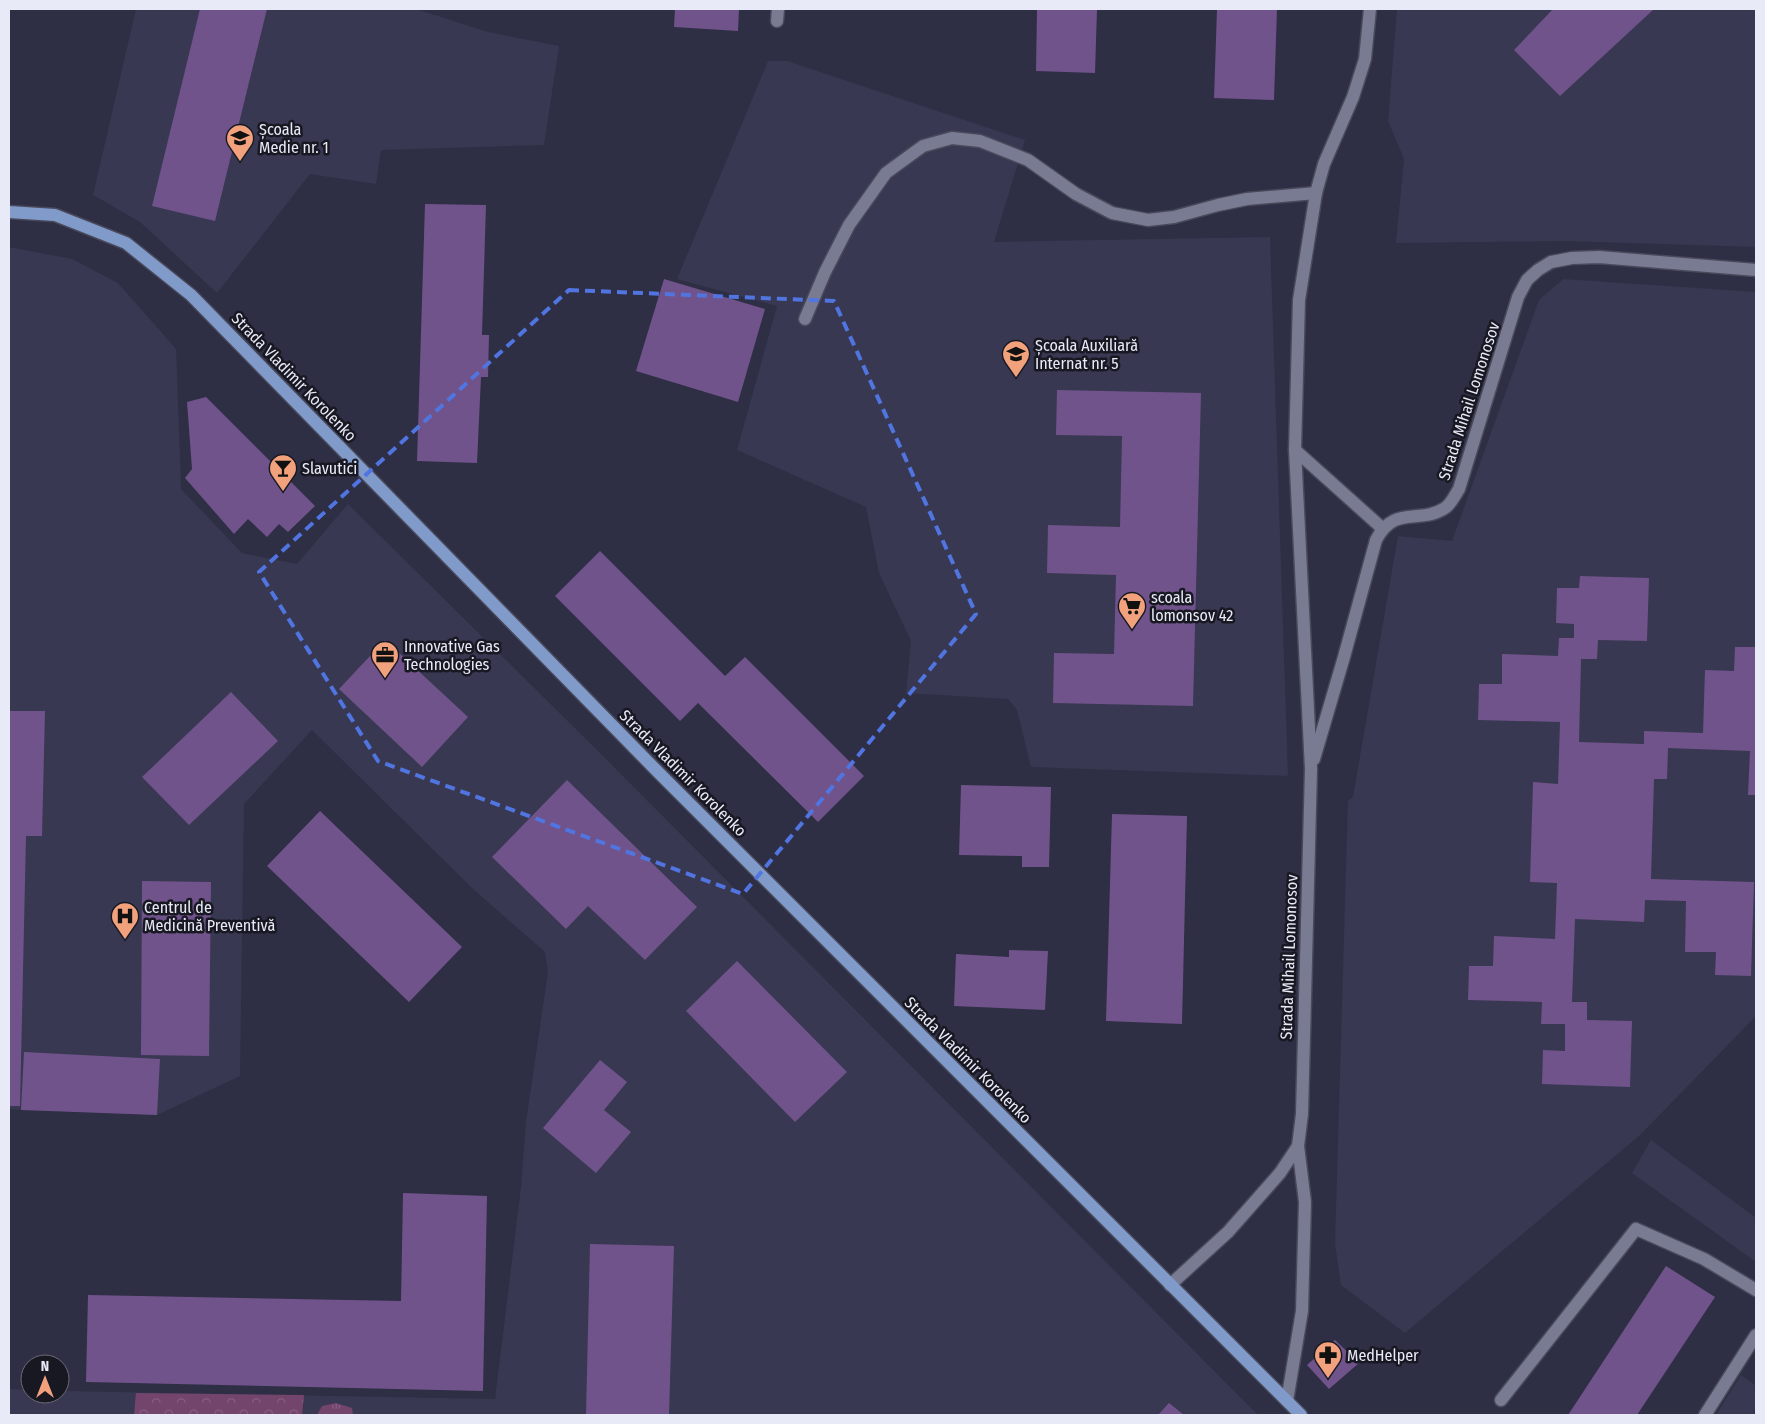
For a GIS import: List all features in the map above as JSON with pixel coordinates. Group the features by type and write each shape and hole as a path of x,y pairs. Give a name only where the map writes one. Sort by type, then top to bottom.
{"main road":[{"name":"Strada Vladimir Korolenko","path":"9,212 55,215 126,244 191,295 656,770 1301,1415"}],"street":[{"name":"Strada Mihail Lomonosov","path":"1287,1400 1302,1311 1305,1202 1298,1146 1302,1114 1311,769 1295,450 1299,300 1316,193 1324,164 1354,98 1365,59 1370,9"},
{"path":"805,319 824,272 849,225 886,173 923,146 952,138 980,141 1028,160 1076,194 1112,213 1148,220 1174,217 1247,199 1316,193"},
{"name":"Strada Mihail Lomonosov","path":"1311,769 1347,648 1376,540 1382,528 1396,518 1434,513 1446,507 1459,489 1518,297 1527,280 1551,262 1572,258 1599,257 1756,270"},
{"path":"1295,450 1382,528"},
{"name":"Strada Mihail Lomonosov","path":"1170,1285 1228,1232 1280,1173 1298,1146"},
{"path":"1501,1400 1636,1229 1704,1259 1756,1290"},
{"path":"1705,1415 1755,1337"}],"highlighted area":[{"path":"569,290 834,301 976,614 743,894 378,761 259,572"}],"shaded area":[{"name":"Școala Medie nr. 1","path":"136,9 416,9 488,32 559,46 544,145 381,150 376,184 310,174 217,293 140,222 93,195"},
{"path":"1397,9 1756,9 1756,247 1566,241 1396,243 1404,159 1388,121"},
{"name":"Școala Auxiliară Internat nr. 5","path":"768,61 787,61 1025,140 994,242 1270,237 1288,776 1031,767 1017,710 1008,699 906,693 911,641 879,573 866,507 737,450 777,306 677,279"},
{"path":"9,247 72,259 118,283 176,349 181,489 242,553 297,564 348,504 596,749 1258,1415 9,1415 9,1389 20,1390 20,1404 70,1404 70,1391 495,1399 521,1187 526,1122 548,972 545,952 473,889 312,730 244,804 240,1076 157,1115 9,1109"},
{"path":"1563,279 1756,292 1756,1016 1640,1135 1405,1333 1341,1285 1335,1244 1348,801 1353,797 1398,536 1452,541 1539,300"},
{"path":"1651,1140 1756,1218 1756,1262 1632,1173"},
{"path":"1741,1375 1756,1386 1756,1407 1753,1415 1716,1415"}],"green space":[{"path":"136,1393 304,1395 302,1415 134,1415"},
{"path":"336,1403 352,1408 353,1415 317,1415 322,1406"}],"building":[{"path":"200,9 267,9 215,221 152,206"},
{"path":"675,9 739,9 738,31 674,27"},
{"path":"1037,9 1097,9 1095,73 1036,71"},
{"path":"1217,9 1277,9 1274,100 1214,98"},
{"path":"1553,9 1654,9 1560,96 1514,50"},
{"path":"425,204 486,205 482,335 489,335 488,377 481,377 477,463 417,461"},
{"path":"664,279 765,309 738,402 636,371"},
{"path":"1057,390 1201,393 1193,706 1053,703 1054,653 1114,654 1116,575 1047,573 1048,525 1120,527 1122,436 1056,435"},
{"path":"206,397 315,506 288,532 279,524 267,537 248,519 234,534 185,478 192,469 187,402"},
{"path":"600,551 725,676 745,657 864,776 818,822 698,703 680,721 555,596"},
{"path":"1580,576 1649,578 1647,641 1598,640 1597,659 1581,659 1579,742 1644,744 1644,731 1703,733 1705,670 1734,671 1735,647 1756,647 1756,795 1748,795 1750,751 1668,748 1667,779 1654,779 1651,879 1754,882 1751,976 1715,975 1716,952 1685,952 1686,901 1645,900 1644,922 1575,919 1572,1002 1587,1002 1587,1020 1632,1021 1630,1087 1542,1084 1543,1050 1565,1051 1565,1024 1541,1024 1542,1002 1468,1000 1469,966 1493,966 1494,936 1555,939 1557,883 1530,882 1533,782 1558,784 1560,722 1478,720 1479,684 1502,684 1502,654 1558,656 1559,638 1574,638 1574,624 1556,623 1557,588 1579,588"},
{"path":"385,640 468,717 422,767 339,689"},
{"path":"231,692 278,741 189,825 142,777"},
{"path":"9,711 45,711 42,836 26,836 20,1106 9,1106"},
{"path":"567,780 697,907 645,960 588,906 566,929 492,857"},
{"path":"961,785 1051,787 1049,867 1022,867 1022,856 959,855"},
{"path":"320,811 462,947 409,1002 267,866"},
{"path":"1112,814 1187,816 1182,1024 1106,1021"},
{"path":"142,881 211,882 209,1056 141,1055"},
{"path":"1009,950 1048,951 1045,1010 954,1006 956,954 1009,957"},
{"path":"737,961 847,1072 795,1122 686,1011"},
{"path":"24,1052 160,1059 157,1115 21,1110"},
{"path":"600,1060 627,1082 604,1110 631,1132 596,1173 543,1128"},
{"path":"403,1193 487,1196 483,1391 86,1382 88,1295 401,1301"},
{"path":"590,1244 674,1246 669,1415 586,1415"},
{"path":"1666,1266 1715,1297 1637,1415 1568,1415"},
{"path":"1335,1340 1359,1363 1329,1389 1307,1365"},
{"path":"1169,1403 1184,1415 1158,1415"}],"place":[{"name":"Școala Medie nr. 1","path":"240,162"},
{"name":"Școala Auxiliară Internat nr. 5","path":"1016,378"},
{"name":"Slavutici","path":"283,492"},
{"name":"scoala lomonsov 42","path":"1132,630"},
{"name":"Innovative Gas Technologies","path":"385,679"},
{"name":"Centrul de Medicină Preventivă","path":"125,940"},
{"name":"MedHelper","path":"1328,1379"}]}
